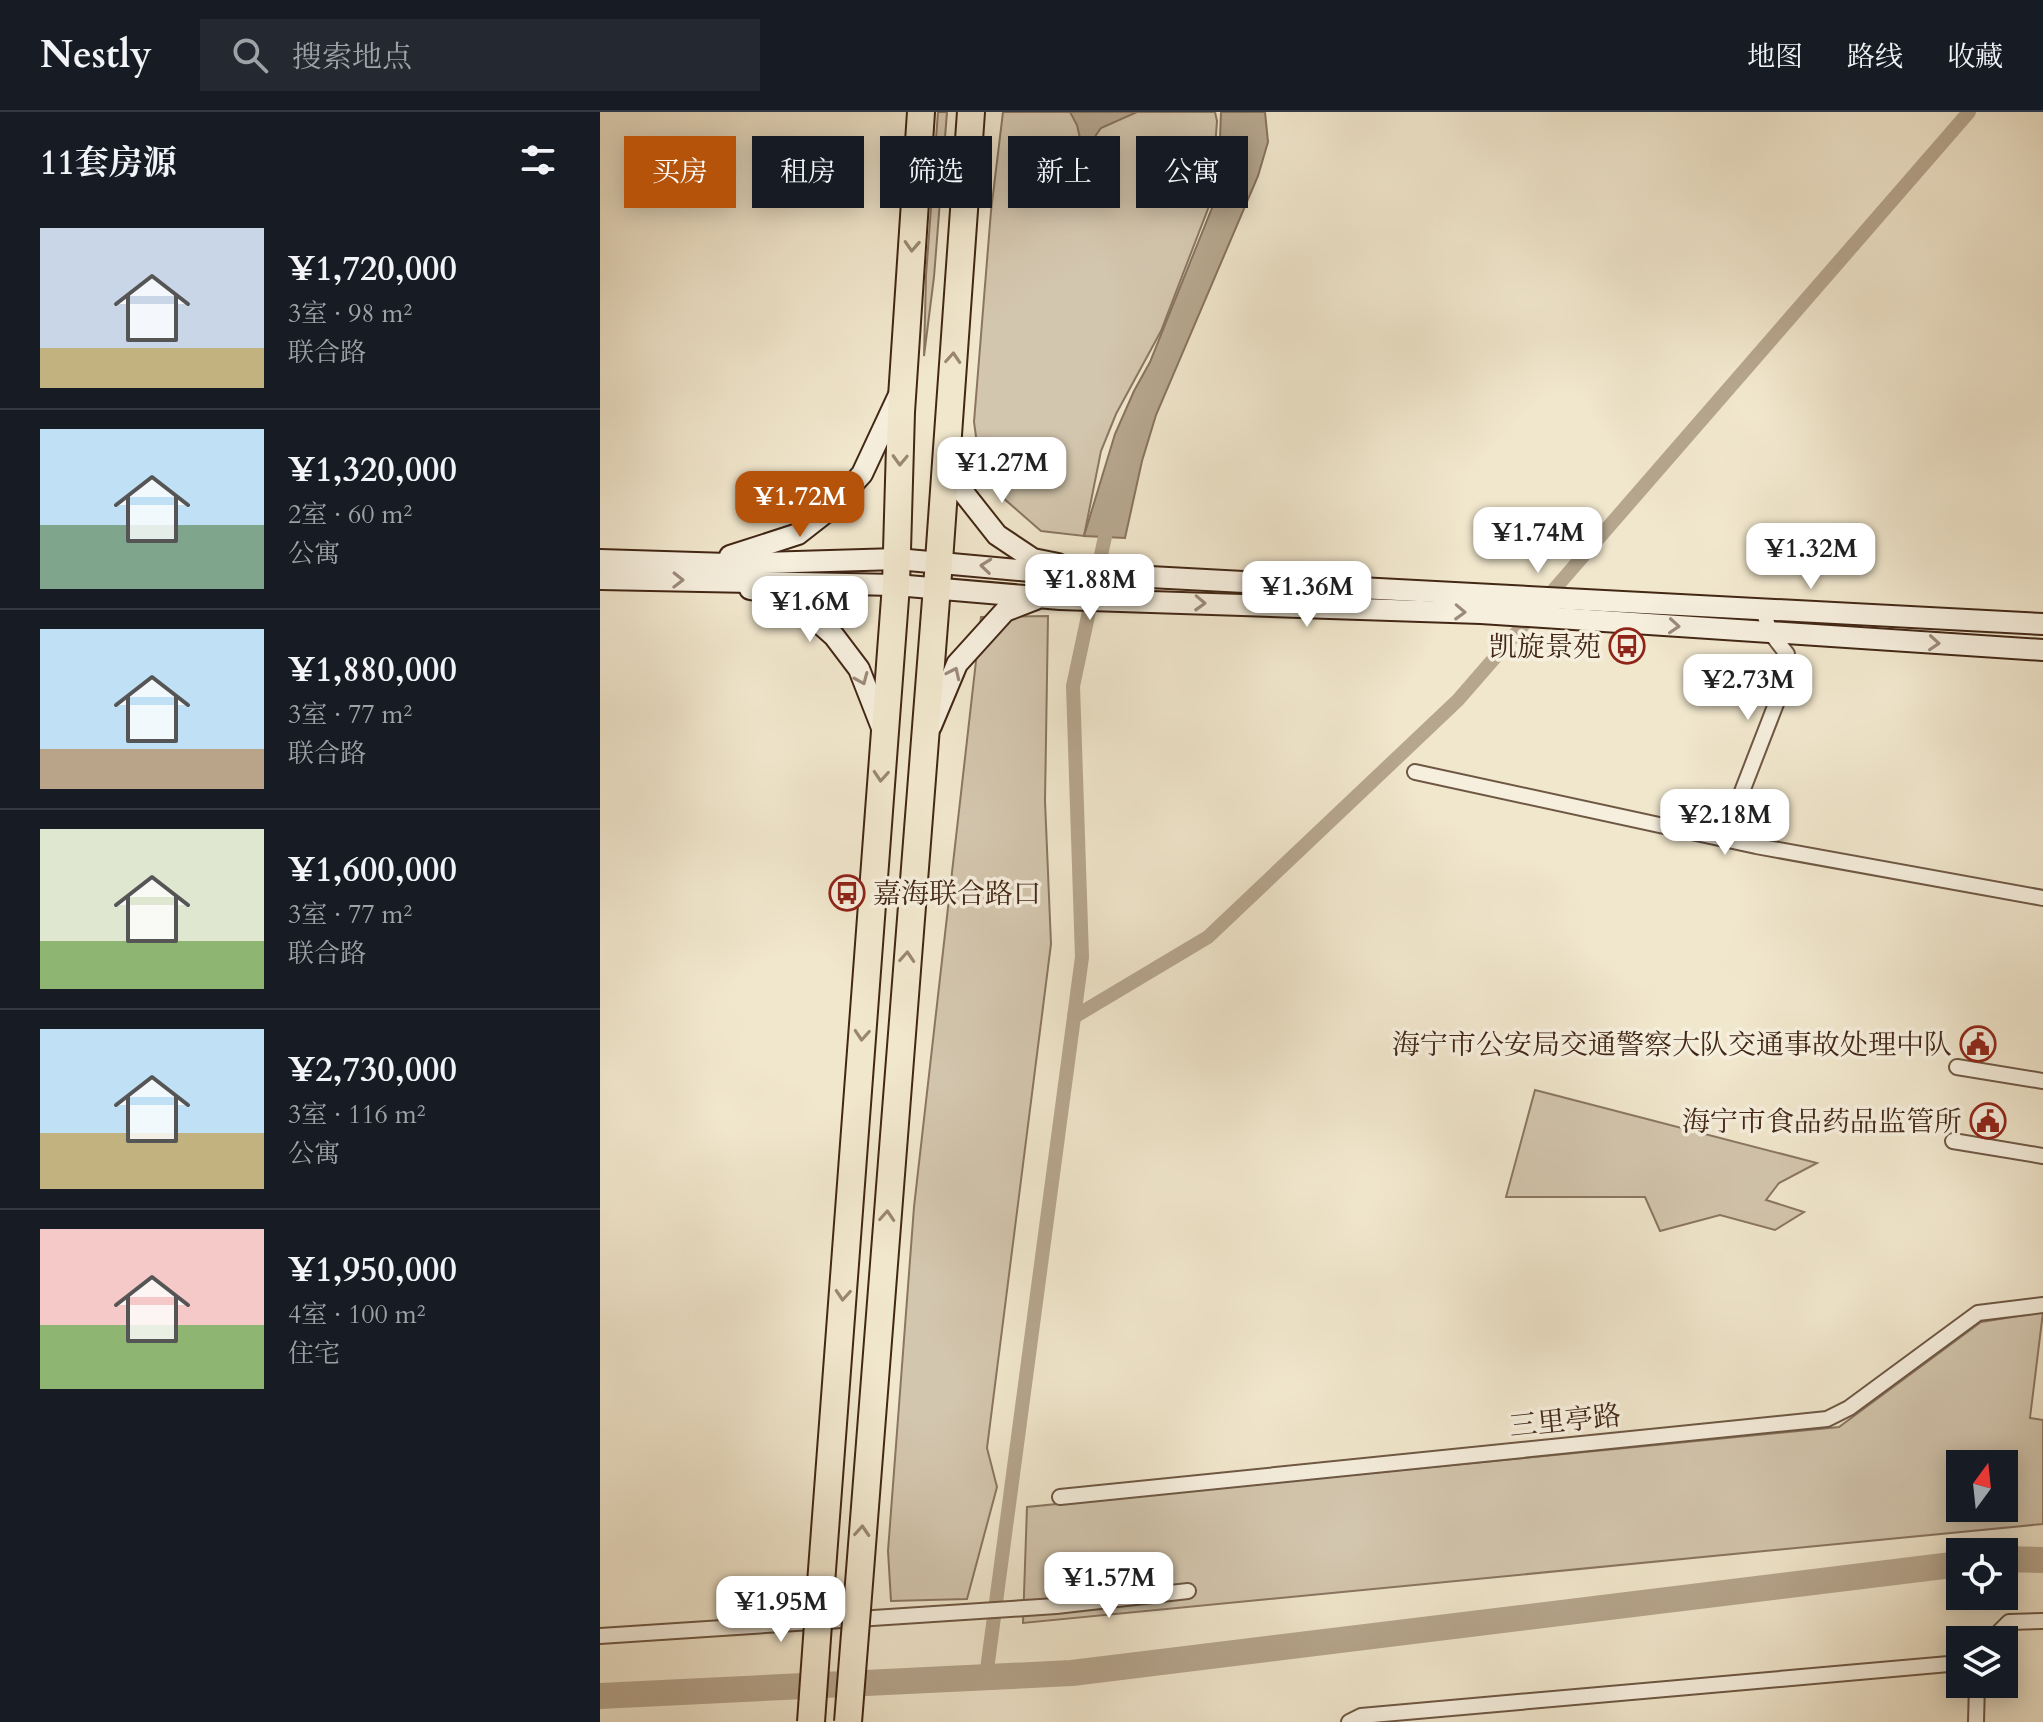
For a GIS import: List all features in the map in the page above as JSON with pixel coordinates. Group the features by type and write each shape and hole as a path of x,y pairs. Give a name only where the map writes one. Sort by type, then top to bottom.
{"highway":[{"path":"811,1722 896,572 901,412 921,112"},
{"path":"848,1722 971,112"}],"main road":[{"path":"708,572 747,552 798,534 830,509 862,474 904,383"},
{"path":"948,436 963,492 997,535 1033,559 1065,570"},
{"path":"600,560 708,572 799,605 834,636 859,669 884,735"},
{"path":"600,579 708,572 896,572 939,561 1495,605 1573,609 1763,610 2043,624"},
{"path":"896,572 936,589 1050,598 1495,605"},
{"path":"924,745 957,664 1005,611 1050,598"},
{"path":"1573,609 1770,632 2043,650"}],"street":[{"path":"1724,838 1786,678 1787,654 1770,632 1763,610"},
{"path":"1415,772 1756,846 2043,898"},
{"path":"1957,1067 2043,1081"},
{"path":"1953,1141 2043,1156"},
{"name":"三里亭路","path":"1060,1497 1827,1419 1849,1408 1978,1313 2043,1305"},
{"path":"600,1636 1025,1609 1188,1591"},
{"path":"2005,1626 2009,1622 2043,1621"},
{"path":"1349,1722 1361,1716 1946,1664"},
{"path":"1976,1722 1977,1698"}],"shaded area":[{"path":"938,112 947,112 945,136 936,136"},
{"path":"1003,112 1215,112 1216,136 1136,136 1136,208 1208,208 1161,331 1116,414 1101,451 1084,536 1041,531 1002,497 980,466 974,422 992,203"},
{"path":"1070,112 1137,112 1101,128 1095,136 1080,136"},
{"path":"1221,112 1265,112 1268,142 1248,199 1248,136 1220,136"},
{"path":"931,208 939,208 924,356"},
{"path":"1212,208 1244,208 1156,415 1125,538 1084,536 1115,434 1150,362"},
{"path":"1048,616 1045,801 1051,944 987,1448 997,1487 967,1599 891,1601 888,1551 914,1207 981,617"},
{"path":"1535,1090 1817,1163 1779,1183 1766,1200 1804,1212 1775,1230 1720,1215 1660,1231 1645,1197 1506,1197"},
{"path":"2043,1312 2030,1418 2043,1420 2043,1524 1023,1623 1027,1507 1839,1427 1981,1322"}],"waterway":[{"path":"1074,1017 1208,937 1458,700 1969,112"},
{"path":"986,1677 1082,957 1073,686 1109,518"},
{"path":"2018,1559 2043,1560"},
{"path":"600,1696 1072,1673 1946,1566"}],"place":[{"name":"凯旋景苑","path":"1627,646"},
{"name":"嘉海联合路口","path":"847,893"},
{"name":"海宁市公安局交通警察大队交通事故处理中队","path":"1978,1044"},
{"name":"海宁市食品药品监管所","path":"1988,1121"}]}
